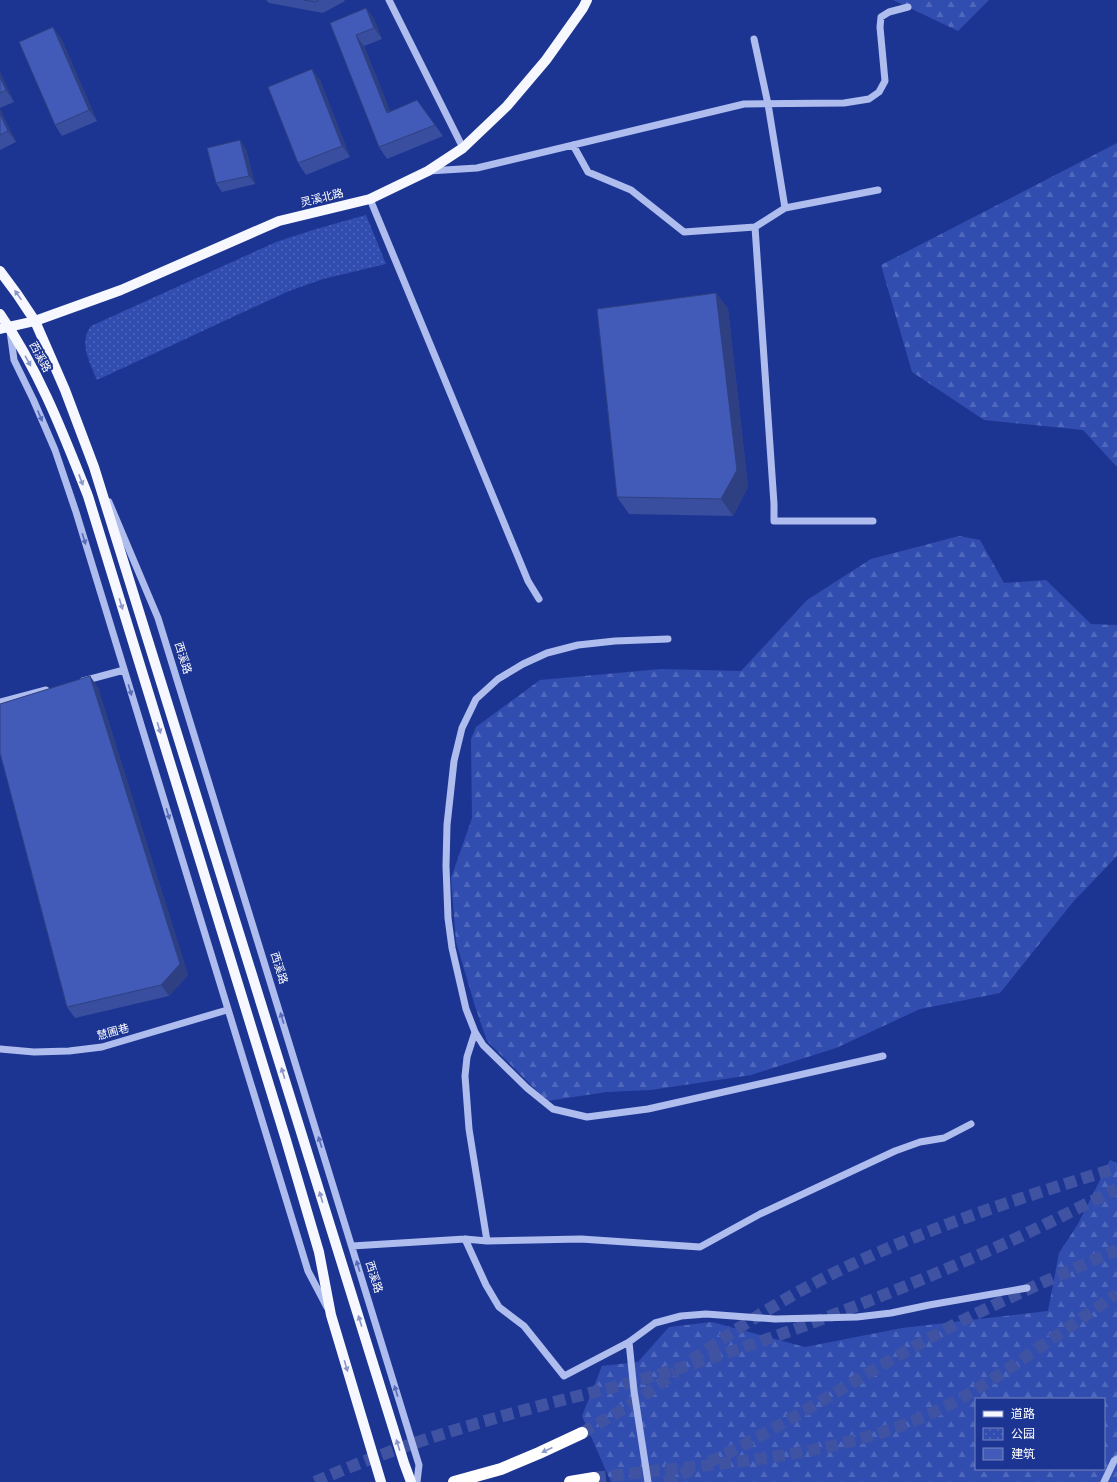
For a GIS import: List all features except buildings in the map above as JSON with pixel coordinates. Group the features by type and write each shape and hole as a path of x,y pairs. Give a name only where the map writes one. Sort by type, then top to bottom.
{"highway":[{"path":"454,1482 501,1469 582,1433"},
{"path":"570,1482 594,1478"}],"main road":[{"name":"灵溪北路","path":"5,328 35,321 121,290 279,221 370,199 428,171 464,148 507,106 546,60 583,8 587,0"},
{"name":"西溪路","path":"0,271 35,321 65,390 94,467 411,1482"},
{"name":"西溪路","path":"0,314 5,328 41,384 62,429 88,496 286,1140 319,1252 331,1315 381,1482"}],"street":[{"path":"390,0 464,148"},
{"path":"428,171 477,168 744,104 844,103 869,99 879,92 885,81 880,27 882,17 889,12 908,7"},
{"path":"754,39 768,104 785,208"},
{"path":"573,145 588,172 631,190 684,232 755,227 785,208 878,190"},
{"path":"370,199 528,581 539,599"},
{"path":"755,227 774,521 873,521"},
{"name":"西溪路","path":"5,328 14,360 55,450 76,512 308,1271 331,1315"},
{"name":"西溪路","path":"94,467 158,618 419,1465 417,1482"},
{"path":"668,639 578,645 547,653 523,664 498,679 476,699 462,728 454,761 447,826 446,866 448,918 452,948 466,1009 475,1032 483,1045 527,1088 553,1109 587,1117 648,1109 883,1056"},
{"path":"73,683 124,670"},
{"path":"0,702 51,689"},
{"name":"慧圃巷","path":"0,1049 55,1052 102,1047 228,1010"},
{"path":"475,1032 467,1057 464,1076 469,1130 487,1240"},
{"path":"352,1246 464,1239 581,1239 700,1247 760,1214 895,1151 920,1142 944,1138 971,1124"},
{"path":"464,1239 486,1285 499,1307 524,1326 564,1376 628,1342 655,1323 681,1316 706,1314 776,1319 857,1316 891,1313 1027,1288"},
{"path":"628,1342 648,1482"},
{"path":"1104,1482 1114,1461 1117,1459"}],"green space":[{"path":"893,0 989,0 958,31"},
{"path":"1117,143 1117,467 1083,430 984,420 912,372 881,265"},
{"path":"366,215 386,264 323,279 289,291 97,380 86,353 85,346 87,332 91,326 276,242"},
{"path":"959,536 980,540 1004,583 1046,580 1091,624 1117,625 1117,856 1073,902 1000,993 920,1009 836,1048 751,1075 651,1090 607,1092 547,1101 487,1041 456,942 451,878 472,818 471,739 476,727 540,680 661,669 741,671 807,600 871,559"},
{"path":"1110,1160 1117,1163 1117,1482 611,1482 582,1416 602,1366 638,1362 669,1327 712,1322 805,1347 902,1328 1048,1311 1059,1253 1078,1224"}],"tunnel":[{"path":"692,1360 745,1324 781,1302 836,1272 870,1256 939,1227 975,1214 1117,1168"},
{"path":"315,1482 372,1458 461,1428 643,1379 733,1351 822,1319 954,1266 1027,1233 1117,1189"},
{"path":"709,1462 765,1433 901,1354 974,1315 1021,1292 1117,1250"},
{"path":"594,1478 767,1458 852,1441 894,1428 934,1412 974,1391 1117,1294"},
{"path":"582,1433 635,1402 676,1372"},
{"path":"665,1482 691,1470"}]}
